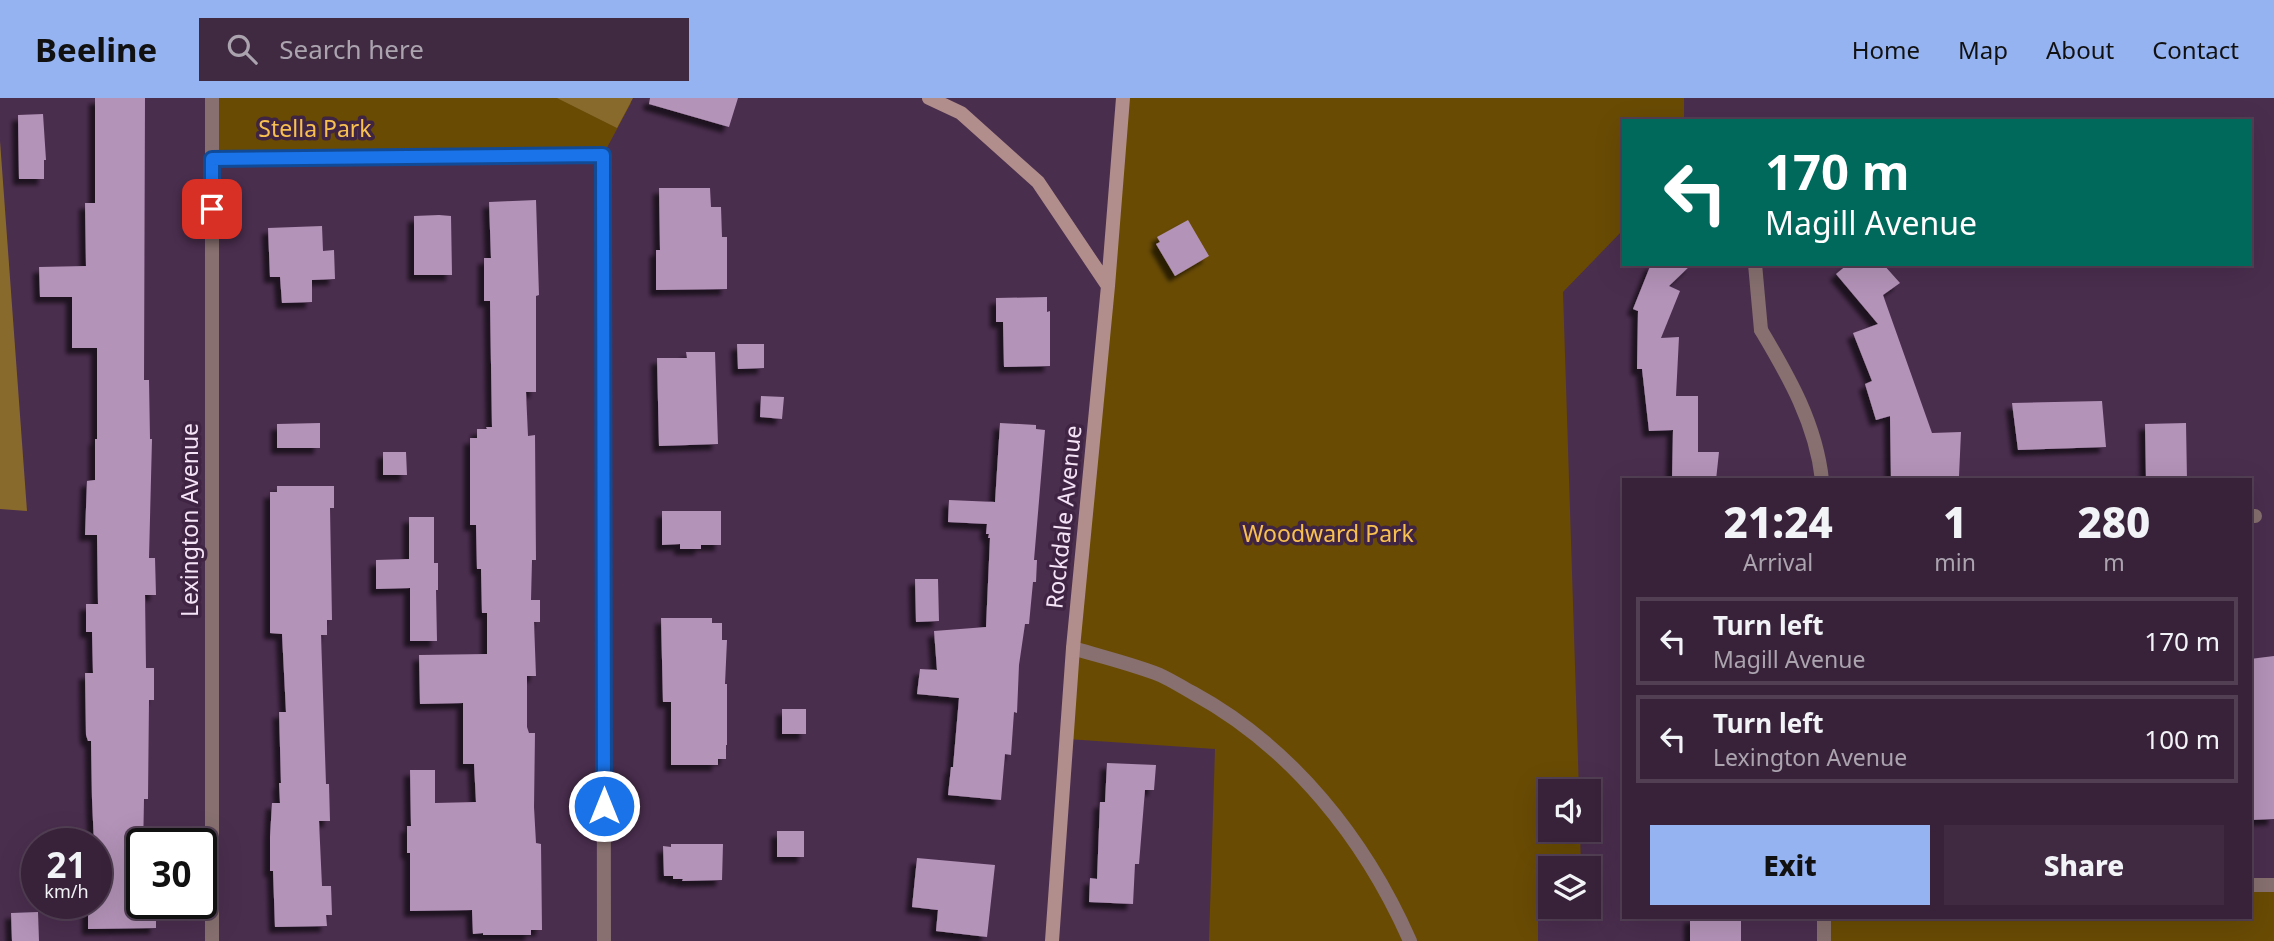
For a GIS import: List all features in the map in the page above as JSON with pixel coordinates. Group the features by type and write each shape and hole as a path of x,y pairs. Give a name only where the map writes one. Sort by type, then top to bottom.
{"street":[{"name":"Lexington Avenue","path":"212,98 212,941"},
{"path":"929,98 961,113 1038,183 1108,286"},
{"name":"Rockdale Avenue","path":"1052,941 1073,648 1123,98"},
{"path":"212,159 603,155 604,941"},
{"path":"1755,266 1761,330 1792,381 1810,425 1822,478"},
{"path":"1073,648 1160,676 1213,704 1262,740 1298,772 1366,857 1395,907 1410,941"},
{"path":"2252,885 2274,885"},
{"path":"1824,919 1824,941"}],"green space":[{"name":"Stella Park","path":"212,98 625,98 631,103 603,155 212,159"},
{"name":"Woodward Park","path":"1123,98 1684,98 1684,119 1622,119 1622,231 1563,292 1579,779 1538,779 1538,842 1580,842 1581,856 1538,856 1538,941 1209,941 1215,749 1067,739"},
{"path":"2252,885 2274,885 2274,941 1824,941 1824,919 2252,919"}],"shaded area":[{"path":"557,98 633,98 617,128"},
{"path":"0,141 27,511 0,509"}],"building":[{"path":"95,98 145,98 144,380 149,380 152,439 149,558 155,558 156,595 145,595 146,668 154,668 154,700 149,700 148,799 144,799 143,828 126,828 126,919 156,919 156,928 88,929 88,919 112,919 112,828 93,828 91,741 88,741 86,735 85,673 93,673 92,632 86,632 86,604 98,604 97,535 85,535 87,481 95,480 97,348 72,348 72,297 40,297 39,267 86,266 85,203 95,203"},
{"path":"650,98 738,98 729,127 649,104"},
{"path":"43,114 46,160 44,179 19,179 18,115"},
{"path":"659,188 710,188 711,207 721,207 722,237 727,237 727,289 656,290 656,250 660,250"},
{"path":"536,200 539,295 536,296 536,392 526,392 528,436 535,435 536,560 532,560 531,600 540,600 540,622 534,622 536,676 527,676 527,727 529,733 535,733 534,807 536,843 541,844 542,930 531,930 531,935 483,935 473,934 472,910 410,911 407,826 411,826 410,770 435,770 435,803 476,802 474,764 463,764 463,703 420,704 419,655 487,654 487,613 482,613 476,525 470,525 470,438 477,438 477,429 492,427 490,301 484,301 484,258 491,258 489,202"},
{"path":"414,216 451,216 452,275 414,275"},
{"path":"1188,220 1209,256 1175,276 1156,244 1160,242 1157,237"},
{"path":"322,226 323,251 334,250 335,279 312,280 312,302 282,303 280,277 270,277 268,228"},
{"path":"1650,266 1690,266 1669,286 1680,291 1661,338 1679,337 1676,396 1698,396 1698,452 1719,452 1716,478 1672,478 1673,430 1649,431 1642,369 1637,369 1638,311 1633,309"},
{"path":"1846,266 1885,266 1900,283 1883,295 1932,433 1961,432 1959,476 1891,478 1890,416 1876,420 1865,384 1872,381 1853,333 1878,324 1836,274"},
{"path":"1047,297 1047,312 1050,311 1050,366 1004,367 1003,322 996,322 996,298"},
{"path":"737,344 764,344 764,368 738,369"},
{"path":"686,352 715,352 718,444 659,446 657,358 687,358"},
{"path":"761,396 784,397 782,419 760,417"},
{"path":"2102,401 2106,447 2018,450 2012,403"},
{"path":"320,423 320,448 277,448 277,424"},
{"path":"1000,423 1036,425 1036,429 1045,430 1034,560 1037,560 1036,582 1033,582 1029,624 1025,624 1019,665 1017,713 1014,712 1011,755 1005,754 1001,800 948,795 959,698 917,694 920,669 937,670 934,631 986,627 990,538 989,534 986,534 987,524 948,522 949,500 995,502"},
{"path":"2186,423 2187,478 2146,478 2145,424"},
{"path":"383,452 406,452 407,475 383,475"},
{"path":"277,486 334,486 334,508 330,508 332,620 327,620 327,635 321,635 326,784 329,784 330,821 319,821 322,886 331,886 332,915 326,915 327,926 275,927 270,837 272,803 280,803 279,712 286,712 282,634 270,633 270,492 277,492"},
{"path":"662,511 721,511 721,545 680,549 680,544 662,545"},
{"path":"409,517 434,517 434,563 438,563 437,641 410,641 410,588 376,589 376,560 409,559"},
{"path":"915,579 938,579 939,621 916,622"},
{"path":"661,618 712,618 712,623 722,623 722,640 727,640 727,745 726,759 718,759 718,765 671,765 671,702 663,702"},
{"path":"2274,656 2274,819 2252,820 2252,659"},
{"path":"782,709 806,709 806,734 782,734"},
{"path":"1107,763 1156,765 1154,790 1145,790 1139,864 1135,864 1133,904 1089,902 1090,878 1097,879 1100,802 1105,802"},
{"path":"777,831 804,831 804,857 777,857"},
{"path":"671,844 723,844 722,880 682,881 683,879 673,879 673,876 664,876 663,846 671,847"},
{"path":"917,858 995,865 987,937 936,931 938,910 912,907"},
{"path":"11,913 21,913 21,919 38,919 39,941 12,941"},
{"path":"1690,919 1741,919 1741,941 1690,941"}],"route":[{"path":"212,209 212,159 603,155 604,806"}]}
